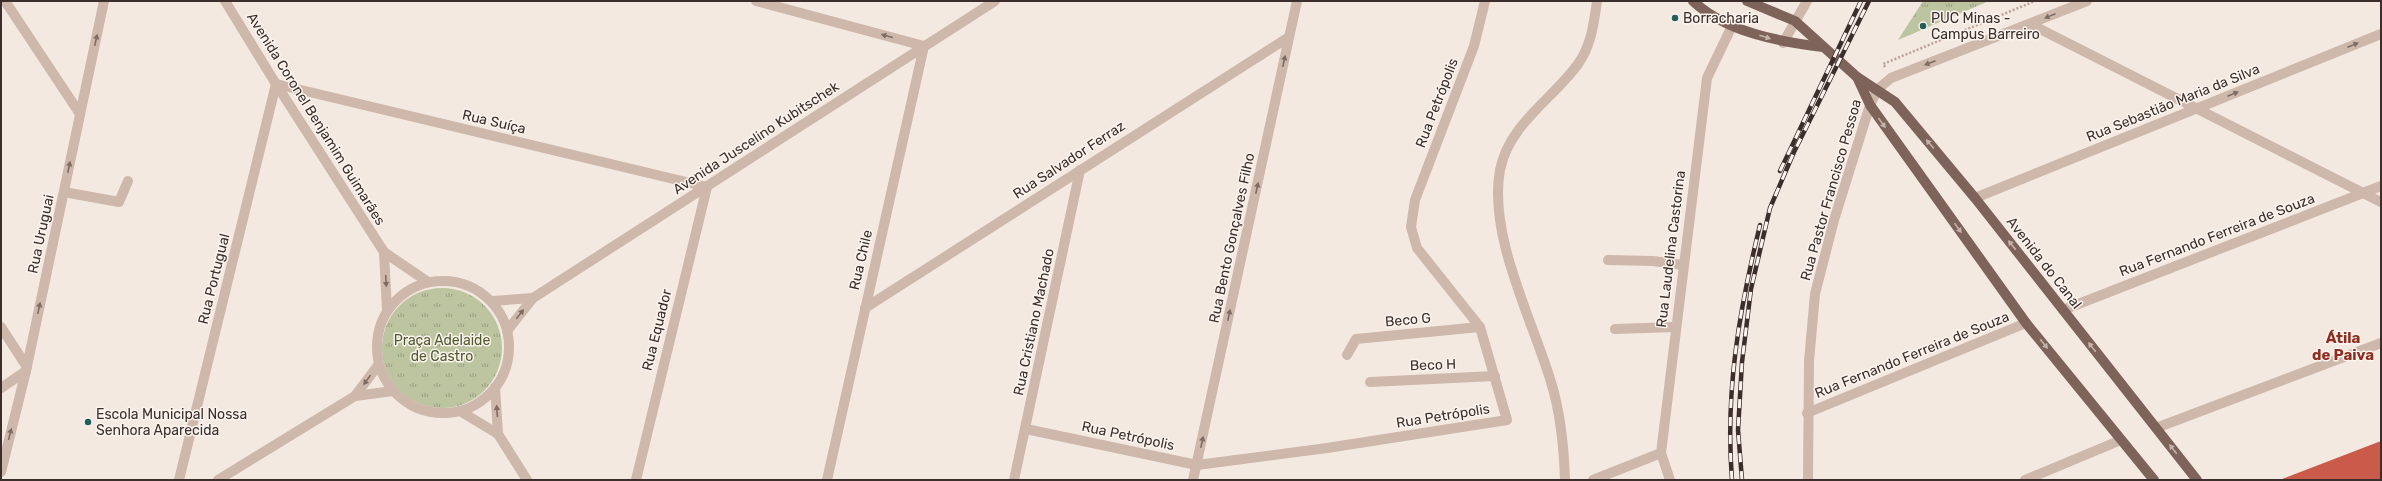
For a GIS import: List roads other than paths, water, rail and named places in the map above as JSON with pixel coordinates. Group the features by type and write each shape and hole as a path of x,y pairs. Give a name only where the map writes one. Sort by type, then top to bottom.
{"main road":[{"path":"1693,1 1732,26 1783,42 1823,47"},
{"path":"1747,1 1795,21"},
{"name":"Avenida do Canal","path":"1795,21 1857,76 1895,102 1975,198 2197,480"},
{"name":"Avenida do Canal","path":"1857,76 1870,105 2026,323 2154,480"}],"street":[{"path":"5,1 80,114"},
{"name":"Rua Uruguai","path":"1,472 26,369 104,1"},
{"name":"Avenida Coronel Benjamim Guimarães","path":"225,1 276,84 384,252 428,282"},
{"path":"756,1 924,46"},
{"name":"Avenida Juscelino Kubitschek","path":"507,331 533,298 995,1"},
{"name":"Rua Bento Gonçalves Filho","path":"1193,480 1297,1"},
{"name":"Rua Petrópolis","path":"1026,428 1197,465 1327,448 1507,420 1496,376 1480,326 1417,248 1411,227 1415,200 1474,46 1485,1"},
{"path":"1565,480 1564,454 1552,383 1503,240 1498,197 1500,169 1511,142 1536,109 1578,63 1593,30 1597,1"},
{"path":"1783,42 1807,1"},
{"name":"Rua Pastor Francisco Pessoa","path":"1808,480 1807,413 1809,361 1815,294 1834,220 1870,105 1878,89 1891,78 2030,24 2069,4 2087,1"},
{"path":"2030,24 2381,202"},
{"name":"Rua Laudelina Castorina","path":"1670,480 1661,453 1682,265 1707,78 1732,26"},
{"name":"Rua Sebastião Maria da Silva","path":"1975,198 2381,34"},
{"name":"Rua Salvador Ferraz","path":"865,308 1289,37"},
{"name":"Rua Chile","path":"827,480 924,46"},
{"name":"Rua Suíça","path":"276,84 706,187"},
{"name":"Rua Portugual","path":"179,480 276,84"},
{"name":"Rua Cristiano Machado","path":"1014,480 1080,170"},
{"path":"64,192 119,202 128,181"},
{"name":"Rua Fernando Ferreira de Souza","path":"2063,310 2381,186"},
{"name":"Rua Equador","path":"636,480 706,187"},
{"name":"Avenida Coronel Benjamim Guimarães","path":"384,252 387,311"},
{"path":"1608,260 1653,261 1682,265"},
{"path":"445,280 462,283 478,290 492,301 501,315 507,331 509,351 505,370 495,387 479,402 460,411 442,413 424,410 407,403 393,391 384,379 378,364 376,346 379,328 387,311 405,292 428,282 445,280"},
{"name":"Avenida Juscelino Kubitschek","path":"492,301 533,298"},
{"name":"Rua Fernando Ferreira de Souza","path":"1807,413 2026,323"},
{"name":"Beco G","path":"1347,355 1356,339 1480,326"},
{"path":"1,327 26,369 1,388"},
{"path":"1614,329 1675,327"},
{"path":"2156,428 2381,343"},
{"path":"218,480 355,396 378,364"},
{"name":"Beco H","path":"1370,382 1496,376"},
{"path":"495,387 498,434"},
{"path":"355,396 393,391"},
{"path":"460,411 498,434 527,480"},
{"path":"2025,480 2121,440"},
{"path":"1593,480 1661,453"}],"railway":[{"path":"1780,171 1861,1"},
{"path":"1742,480 1738,430 1742,362 1751,289 1770,208 1794,152 1869,1"},
{"path":"1732,480 1730,447 1732,383 1740,320 1752,257 1760,225"}],"place":[{"name":"Borracharia","path":"1675,18"},
{"name":"PUC Minas - Campus Barreiro","path":"1923,26"},
{"name":"Escola Municipal Nossa Senhora Aparecida","path":"88,422"}],"district":[{"name":"Átila de Paiva","path":"2343,346"}],"park label":[{"name":"Praça Adelaide de Castro","path":"442,348"}]}
